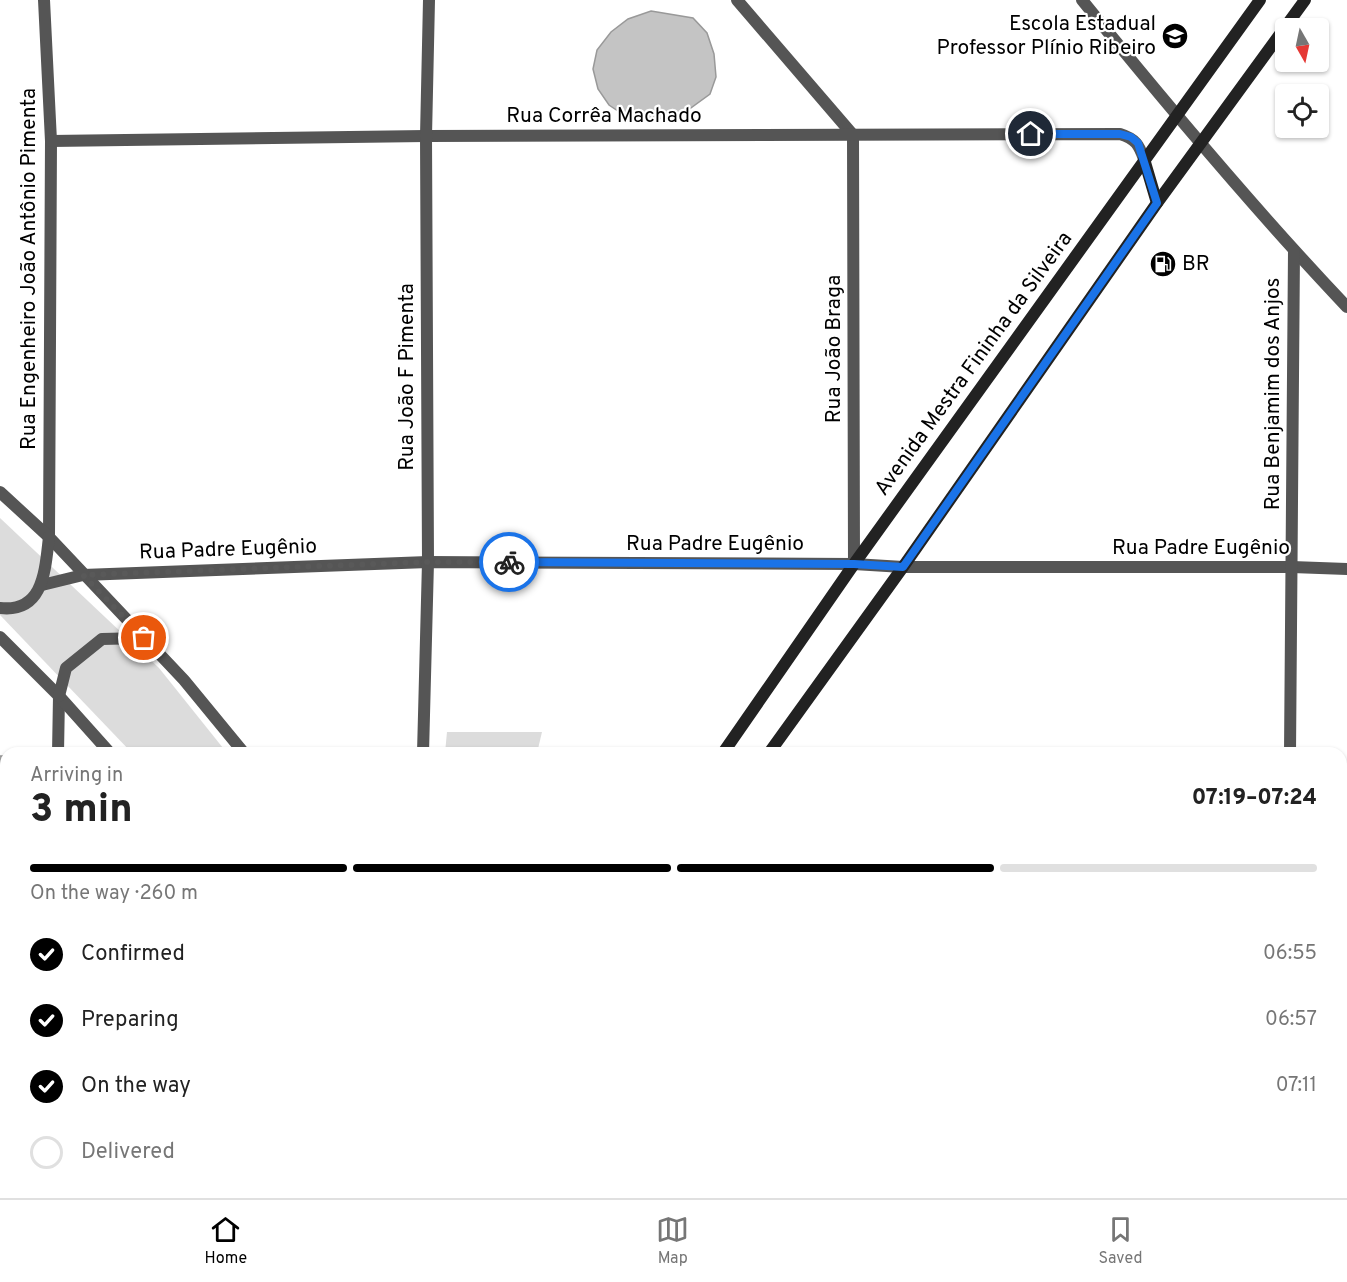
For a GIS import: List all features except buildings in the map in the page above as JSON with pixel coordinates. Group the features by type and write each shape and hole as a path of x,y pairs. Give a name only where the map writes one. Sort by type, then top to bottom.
{"main road":[{"name":"Avenida Mestra Fininha da Silveira","path":"727,747 854,564 1260,0"},
{"path":"773,747 903,567 1157,203 1305,0"},
{"path":"1144,159 1157,203"}],"street":[{"name":"Rua Engenheiro João Antônio Pimenta","path":"42,585 49,537 51,141 44,0"},
{"name":"Rua João F Pimenta","path":"423,747 428,562 426,136 429,0"},
{"path":"737,0 853,135"},
{"path":"1082,0 1200,145 1347,307"},
{"name":"Rua Corrêa Machado","path":"51,141 426,136 1120,134 1131,137 1138,143 1144,159"},
{"name":"Rua João Braga","path":"853,135 854,564"},
{"name":"Rua Benjamim dos Anjos","path":"1290,747 1294,250"},
{"path":"0,492 49,537 184,680 239,747"},
{"name":"Rua Padre Eugênio","path":"42,585 83,575 428,562 1347,569"},
{"path":"0,608 15,609 30,601 42,585"},
{"path":"0,638 59,696 105,747"},
{"path":"58,747 59,696 66,668 102,639 144,638"}],"shaded area":[{"path":"0,518 159,668 222,747 126,747 0,615"},
{"path":"447,732 542,732 538,747 446,747"}],"way so far":[{"path":"144,638 83,575 428,562 509,562"}],"place":[{"name":"Escola Estadual Professor Plínio Ribeiro","path":"1175,36"},
{"name":"BR","path":"1163,264"}],"route":[{"path":"509,562 854,564 903,567 1157,203 1138,143 1131,137 1120,134 1031,134"}]}
